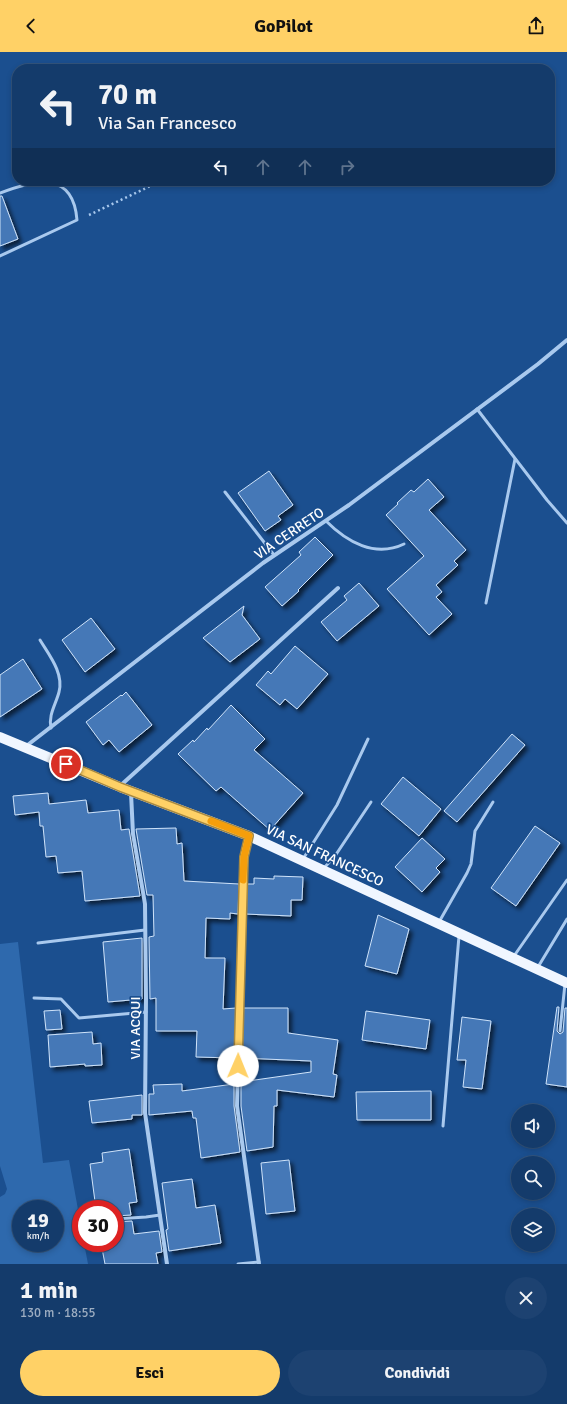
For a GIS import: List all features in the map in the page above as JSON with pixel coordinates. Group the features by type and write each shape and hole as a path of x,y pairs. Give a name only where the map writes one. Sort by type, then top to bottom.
{"main road":[{"name":"VIA SAN FRANCESCO","path":"0,737 120,787 249,836 566,983"}],"street":[{"name":"VIA CERRETO","path":"25,747 274,555 326,521 538,364 567,340"},
{"path":"120,787 338,588"},
{"name":"VIA ACQUI","path":"131,791 133,834 145,904 145,1113 167,1264"},
{"path":"249,836 244,857 237,1106 259,1263"}],"lane":[{"path":"0,194 23,186"},
{"path":"0,256 78,220 74,201 70,193 60,186"},
{"path":"477,409 567,523"},
{"path":"486,603 515,459"},
{"path":"225,492 274,555"},
{"path":"326,521 347,540 363,546 388,550 404,544"},
{"path":"40,640 57,670 60,684 52,712 51,728"},
{"path":"302,860 337,805 368,739"},
{"path":"322,869 338,851 371,802"},
{"path":"438,924 467,873 471,864 475,831 493,802"},
{"path":"513,958 567,880"},
{"path":"537,969 567,919"},
{"path":"38,943 145,930"},
{"path":"443,1126 459,933"},
{"path":"560,1030 566,983"},
{"path":"34,998 61,999 79,1018 146,1012"},
{"path":"124,1218 160,1215"},
{"path":"238,1264 259,1263"}],"path":[{"path":"78,220 150,186"}],"shaded area":[{"path":"18,942 43,1163 69,1160 76,1200 72,1200 72,1252 86,1252 88,1264 0,1264 0,1197 5,1194 7,1189 0,1166 0,944"}],"building":[{"path":"0,196 2,196 18,239 0,246"},
{"path":"269,471 293,505 278,516 281,520 265,531 238,493"},
{"path":"428,479 444,497 429,510 466,550 454,561 458,565 436,585 442,592 436,597 452,614 429,635 387,589 424,556 386,515 411,490 414,492"},
{"path":"315,537 333,555 298,590 299,591 282,606 265,587 301,555 299,552"},
{"path":"359,583 379,606 337,641 321,622 347,600 344,596"},
{"path":"244,606 242,615 260,639 230,662 203,638"},
{"path":"91,618 115,649 85,672 62,640"},
{"path":"295,646 328,674 297,709 285,699 280,705 256,685 268,671 271,674"},
{"path":"23,659 42,689 0,717 0,675"},
{"path":"126,692 152,725 119,752 109,740 103,745 86,722"},
{"path":"231,705 265,739 254,750 303,793 270,830 221,787 216,791 178,754 193,740 194,742 207,728 208,730"},
{"path":"512,734 525,745 457,822 444,811"},
{"path":"403,777 441,809 419,836 381,804"},
{"path":"48,793 49,804 86,800 88,813 119,810 121,830 129,829 140,896 85,901 82,871 58,873 56,856 46,857 43,826 40,826 39,812 15,815 13,796"},
{"path":"535,826 560,843 516,906 491,888"},
{"path":"176,828 177,844 182,843 184,881 239,884 238,914 230,913 230,919 206,918 205,958 225,958 223,1009 236,1008 235,1058 196,1057 197,1031 156,1031 156,998 150,999 149,937 154,936 153,895 147,895 136,829"},
{"path":"422,838 445,859 436,868 440,872 422,892 395,867"},
{"path":"274,876 303,877 302,900 291,900 291,916 245,914 246,884 254,884 254,878 274,879"},
{"path":"378,915 409,929 397,974 365,966"},
{"path":"142,938 142,999 108,1002 103,942"},
{"path":"557,1007 559,1007 557,1031 560,1034 563,1032 565,1008 567,1008 567,1087 546,1084"},
{"path":"243,1008 288,1008 288,1033 338,1040 333,1074 337,1075 334,1097 277,1090 277,1106 274,1106 273,1147 247,1151 241,1106 241,1082 311,1072 311,1061 242,1058"},
{"path":"60,1010 62,1029 46,1030 44,1011"},
{"path":"366,1011 430,1020 426,1049 362,1040"},
{"path":"462,1017 491,1021 482,1089 463,1087 466,1060 457,1060"},
{"path":"92,1032 93,1044 101,1043 102,1065 85,1066 85,1064 50,1067 48,1035"},
{"path":"182,1084 182,1091 234,1084 234,1106 240,1152 201,1158 196,1118 193,1118 192,1111 149,1115 149,1094 154,1094 153,1085"},
{"path":"431,1091 431,1120 357,1120 356,1092"},
{"path":"142,1095 142,1115 132,1115 132,1119 92,1123 89,1101"},
{"path":"129,1149 137,1202 129,1203 131,1215 124,1215 124,1200 95,1200 90,1164 103,1162 102,1153"},
{"path":"289,1160 295,1211 266,1214 261,1163"},
{"path":"192,1179 196,1208 215,1205 221,1243 169,1251 166,1230 168,1229 162,1183"},
{"path":"124,1221 132,1221 134,1234 159,1231 162,1252 156,1253 158,1264 105,1264 103,1252 124,1252"}],"slow traffic":[{"path":"211,821 249,836 244,857 243,880"}],"route":[{"path":"66,764 120,787 249,836 244,857 238,1066"}]}
